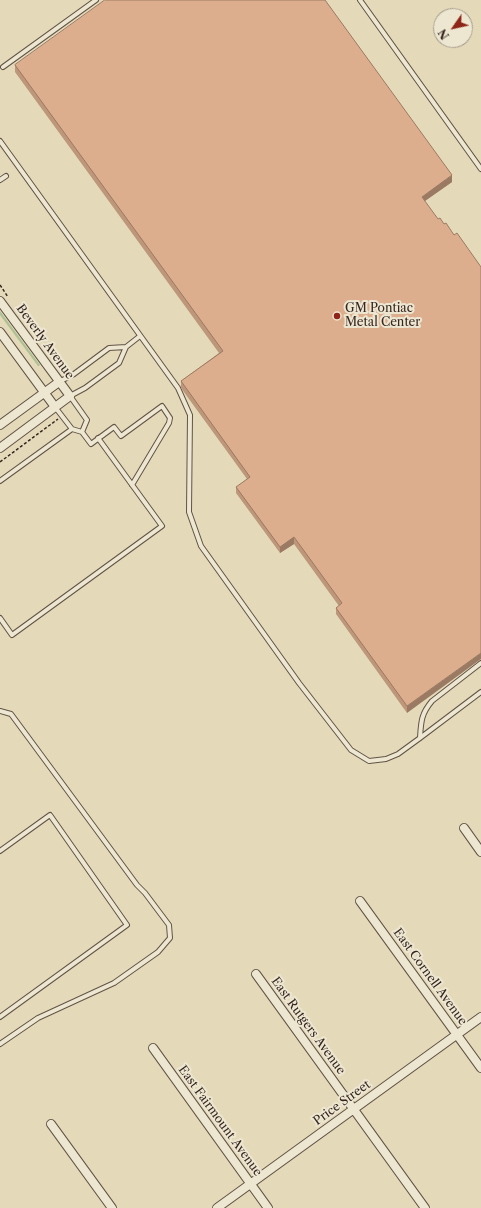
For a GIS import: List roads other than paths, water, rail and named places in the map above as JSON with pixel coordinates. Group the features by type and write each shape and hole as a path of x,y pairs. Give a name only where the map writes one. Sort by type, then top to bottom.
{"street":[{"name":"Beverly Avenue","path":"0,301 70,396"},
{"path":"0,332 55,407"},
{"path":"0,425 59,382"},
{"path":"0,448 70,396"},
{"path":"464,828 481,852"},
{"name":"East Cornell Avenue","path":"360,901 481,1068"},
{"name":"East Rutgers Avenue","path":"256,974 425,1208"},
{"name":"Price Street","path":"217,1208 481,1017"},
{"name":"East Fairmount Avenue","path":"153,1048 268,1208"},
{"path":"51,1124 112,1208"}],"lane":[{"path":"1,67 96,0"},
{"path":"360,0 481,169"},
{"path":"0,141 178,388 190,415 189,512 201,546 299,683 351,750 369,761 386,759 398,754 481,692"},
{"path":"0,180 6,176"},
{"path":"82,432 87,420 70,396 85,388 119,363 126,347 140,336"},
{"path":"59,382 74,374 109,348 126,347"},
{"path":"55,407 72,429 82,432 91,444 114,427 120,436 162,406 170,418 170,423 132,484"},
{"path":"0,481 72,429"},
{"path":"0,618 12,635 162,526 98,438"},
{"path":"420,738 421,722 425,709 432,701 481,663"},
{"path":"0,711 11,714 136,886 146,893 169,925 170,938 158,952 114,983 38,1018 0,1044"},
{"path":"0,851 50,815 127,925 0,1017"}],"place":[{"name":"GM Pontiac Metal Center","path":"337,316"}]}
